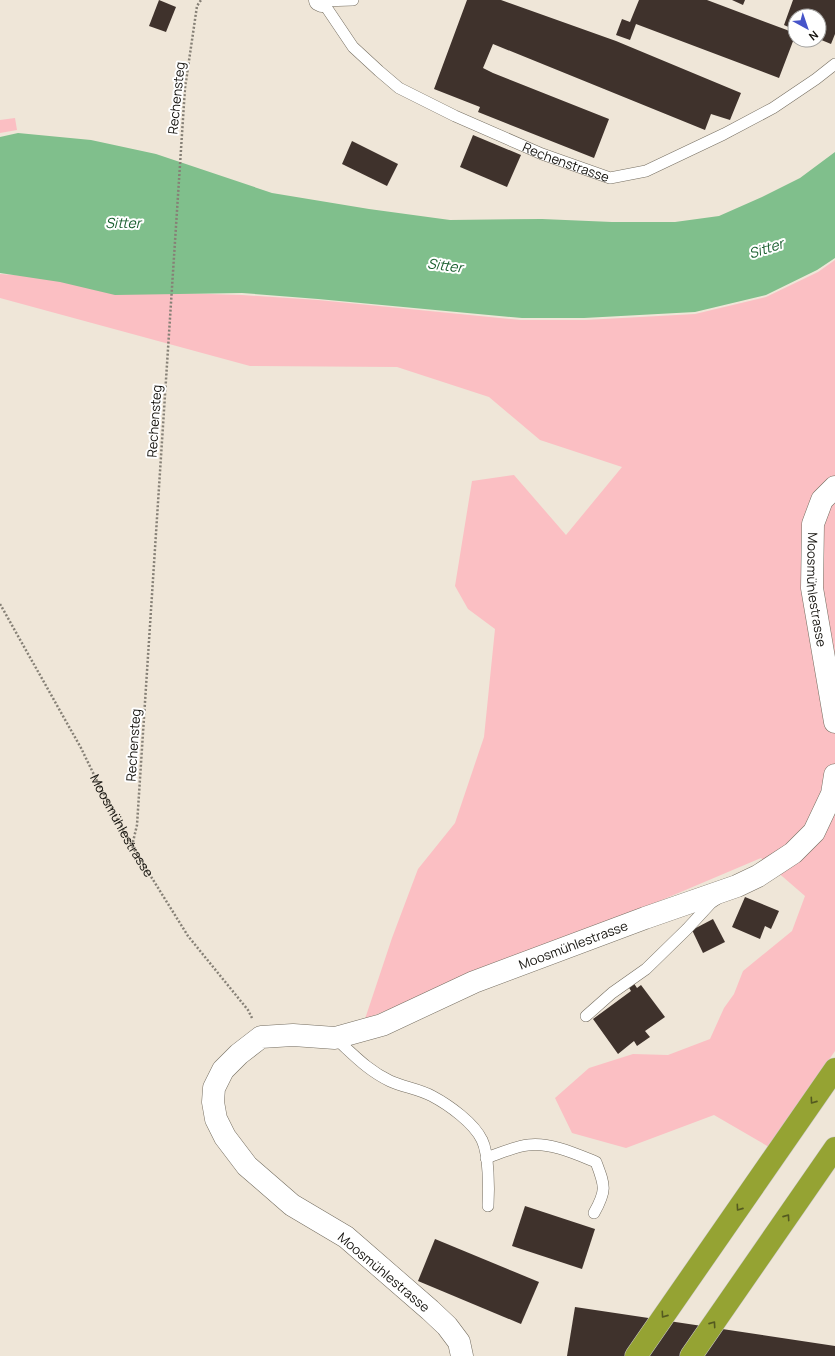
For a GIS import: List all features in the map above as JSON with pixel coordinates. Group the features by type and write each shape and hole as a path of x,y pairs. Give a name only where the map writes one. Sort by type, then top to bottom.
{"highway":[{"path":"636,1356 835,1069"},
{"path":"691,1356 835,1148"}],"street":[{"name":"Moosmühlestrasse","path":"835,487 822,500 813,524 812,588 835,722"},
{"name":"Moosmühlestrasse","path":"462,1356 459,1342 447,1326 346,1237 292,1205 247,1166 225,1137 216,1120 213,1102 214,1088 223,1070 239,1054 261,1037 293,1035 335,1038 382,1025 474,982 645,918 737,886 758,876 787,857 814,832 832,794 835,775"}],"lane":[{"name":"Rechenstrasse","path":"321,1 352,0"},
{"name":"Rechenstrasse","path":"321,1 353,47 399,88 455,116 542,154 610,178 646,171 724,134 774,108 835,64"},
{"path":"586,1016 612,993 646,969 711,903 737,886"},
{"path":"335,1038 360,1062 374,1072 390,1081 432,1096 462,1117 482,1140 486,1158 489,1191 488,1206"},
{"path":"486,1158 528,1145 553,1146 596,1162 604,1182 602,1198 594,1213"}],"path":[{"name":"Rechensteg","path":"132,846 137,825 185,88 197,6 201,0"},
{"name":"Moosmühlestrasse","path":"0,604 81,748 132,846 188,936 248,1010 261,1037"}],"shaded area":[{"path":"15,118 17,130 0,133 0,120"},
{"path":"835,260 835,1051 769,1147 714,1115 626,1148 572,1133 555,1098 589,1068 633,1054 668,1055 710,1039 724,1008 734,994 743,971 792,931 805,896 761,858 643,908 365,1019 392,938 418,869 455,823 484,737 495,629 468,609 455,586 472,481 514,475 566,535 622,467 540,440 489,397 397,367 250,366 0,298 0,274 58,278 143,292 242,295 318,300 521,320 585,320 695,314 766,297 818,272"}],"water":[{"name":"Sitter","path":"18,133 91,140 156,154 272,193 369,209 450,220 542,219 612,222 675,222 719,216 800,178 835,152 835,258 817,270 766,295 695,312 584,318 522,318 242,293 115,295 60,282 0,273 0,137"}],"building":[{"path":"159,0 176,7 166,32 149,26"},
{"path":"467,0 501,0 616,41 741,93 730,120 711,114 705,130 493,44 483,68 609,119 594,158 478,112 480,107 434,89"},
{"path":"639,0 707,0 787,30 787,48 790,48 779,78 636,24 630,40 616,35 622,19 630,22"},
{"path":"732,0 745,0 743,5"},
{"path":"793,0 835,0 835,34 831,44 827,42 827,8 790,8"},
{"path":"787,17 787,26 784,25"},
{"path":"473,135 521,155 507,187 460,167"},
{"path":"352,141 398,164 387,186 342,164"},
{"path":"745,897 779,911 771,929 765,926 760,939 732,927"},
{"path":"713,919 725,942 703,953 692,930"},
{"path":"633,982 637,988 641,985 665,1017 645,1031 650,1037 637,1046 634,1041 618,1054 593,1019 631,991 628,986"},
{"path":"525,1206 595,1229 582,1269 512,1246"},
{"path":"435,1239 539,1282 521,1324 418,1281"},
{"path":"575,1307 835,1346 835,1356 567,1356"}]}
